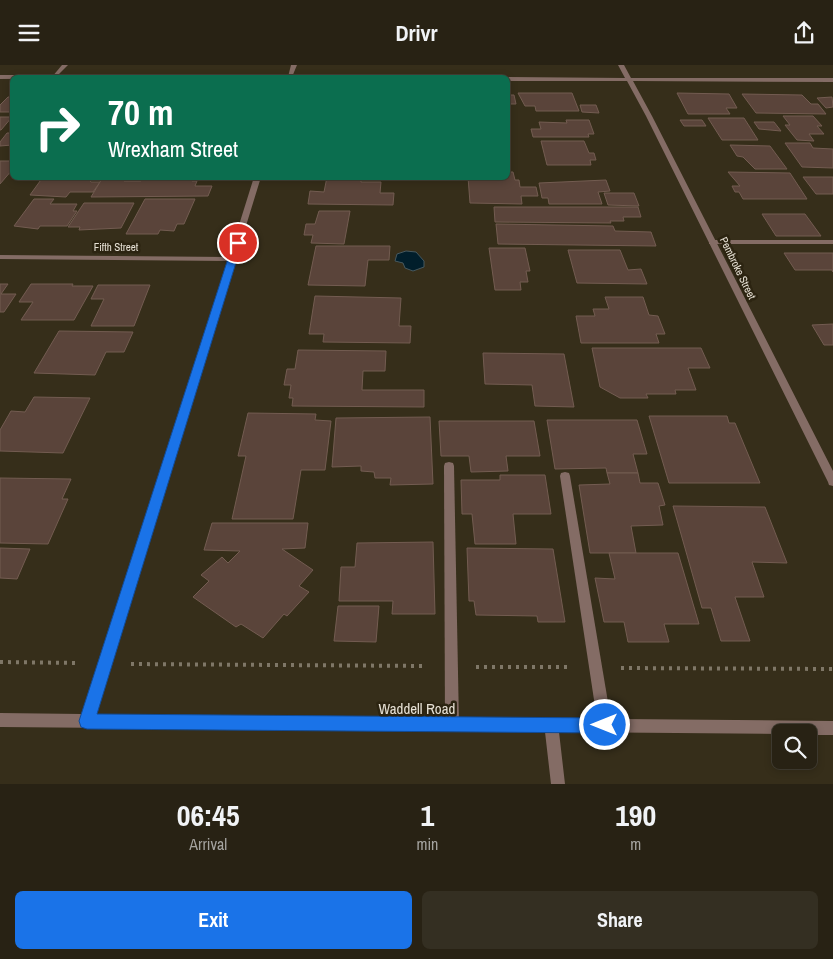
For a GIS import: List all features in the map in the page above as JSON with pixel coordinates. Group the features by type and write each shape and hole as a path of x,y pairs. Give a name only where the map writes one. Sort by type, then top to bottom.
{"street":[{"path":"56,75 65,65"},
{"name":"Pembroke Street","path":"621,65 833,482"},
{"path":"510,79 833,80"},
{"path":"87,721 257,180"},
{"path":"712,242 833,242"},
{"name":"Fifth Street","path":"0,257 233,259"},
{"path":"449,466 452,724"},
{"path":"565,476 605,725"},
{"name":"Waddell Road","path":"0,721 833,728"},
{"path":"551,725 558,784"}],"path":[{"path":"0,662 833,669"}],"water":[{"path":"406,251 416,252 424,261 424,267 413,271 405,268 403,263 395,261 397,254"}],"building":[{"path":"518,93 572,93 579,111 536,111 535,106 525,106"},
{"path":"677,93 729,94 737,108 726,108 730,114 688,114"},
{"path":"742,94 802,95 811,104 818,104 826,114 756,113"},
{"path":"510,95 514,95 516,104 510,104"},
{"path":"10,97 10,112 0,112 0,105"},
{"path":"832,97 833,107 826,108 817,98"},
{"path":"580,105 596,105 599,113 582,112"},
{"path":"783,116 813,116 822,126 817,126 824,134 809,134 814,141 797,140 785,125 790,125"},
{"path":"0,117 10,117 10,119 0,130"},
{"path":"708,118 744,118 758,140 722,140"},
{"path":"566,120 589,120 594,134 588,134 589,137 533,137 531,129 541,129 539,122 567,123"},
{"path":"680,120 702,120 706,126 684,126"},
{"path":"754,122 774,122 781,131 759,129"},
{"path":"7,133 10,133 10,145 0,146 0,142"},
{"path":"541,141 584,141 589,153 594,153 596,160 590,160 591,165 547,165"},
{"path":"785,143 810,143 813,148 833,149 833,168 802,167"},
{"path":"730,145 770,146 787,169 755,169 743,157 737,156"},
{"path":"0,161 10,161 10,172 0,184"},
{"path":"510,172 513,172 515,180 519,180 520,187 536,187 538,196 521,196 522,204 470,203 468,180 510,180"},
{"path":"728,172 790,173 807,199 743,199 739,192 735,192 732,186 740,186"},
{"path":"803,177 833,177 833,194 816,194"},
{"path":"41,180 89,180 91,182 100,182 93,192 70,192 66,197 30,195"},
{"path":"101,180 192,180 197,181 195,186 212,186 208,196 91,197"},
{"path":"326,180 381,182 380,193 394,193 393,205 308,204 310,191 324,192"},
{"path":"606,180 610,191 598,192 602,204 549,204 548,198 542,198 539,183"},
{"path":"604,193 634,193 639,206 608,205"},
{"path":"34,199 54,199 50,204 77,204 73,211 77,211 67,226 40,226 38,229 14,226"},
{"path":"145,199 195,199 184,224 177,224 174,231 160,230 158,234 126,234"},
{"path":"84,203 134,203 121,228 79,230 80,227 68,227"},
{"path":"494,207 638,207 641,217 623,217 624,221 610,221 611,223 495,222"},
{"path":"319,211 350,211 344,244 311,243 313,235 304,235 306,224 315,224"},
{"path":"762,214 805,214 821,236 776,236"},
{"path":"496,224 613,226 615,231 651,232 656,246 498,244"},
{"path":"316,246 390,246 389,260 368,260 365,286 308,285"},
{"path":"489,248 525,248 530,271 526,271 528,282 520,282 521,290 495,290"},
{"path":"568,250 620,250 628,270 641,269 647,284 577,283"},
{"path":"784,253 833,253 833,272 832,270 795,270"},
{"path":"0,284 8,284 1,294 16,294 4,312 0,312"},
{"path":"31,284 93,286 74,320 21,320 33,302 19,302"},
{"path":"98,285 150,285 134,326 91,326 104,299 91,299"},
{"path":"315,296 401,298 399,326 411,326 410,343 323,342 324,334 309,334"},
{"path":"605,297 643,297 649,315 658,316 665,334 656,334 659,343 581,343 576,316 595,316 593,309 609,309"},
{"path":"833,324 833,345 824,345 812,325"},
{"path":"59,331 133,332 124,352 106,352 95,375 34,373"},
{"path":"592,348 701,348 710,368 688,368 696,390 675,390 676,394 646,394 648,398 620,398 600,387"},
{"path":"298,350 386,351 385,371 363,371 362,390 424,390 424,407 292,406 293,398 289,398 291,385 284,385 287,369 295,369"},
{"path":"483,353 564,354 574,407 535,406 532,385 485,384"},
{"path":"34,397 90,398 63,453 0,451 0,430 11,411 25,412"},
{"path":"248,413 316,414 315,420 331,421 325,470 301,470 293,519 232,519 246,456 238,456"},
{"path":"649,416 727,416 729,423 735,423 760,483 669,483"},
{"path":"430,417 433,484 390,485 391,478 375,478 374,472 361,471 361,466 332,467 336,418"},
{"path":"547,420 637,420 647,454 633,454 638,473 607,473 606,468 555,469"},
{"path":"439,421 534,421 540,456 506,456 508,471 471,472 469,456 441,456"},
{"path":"607,473 638,473 640,483 658,483 665,505 659,506 663,525 631,526 636,553 590,553 579,485 610,484"},
{"path":"500,475 545,475 551,514 513,514 516,544 475,544 472,514 462,514 461,480 500,480"},
{"path":"0,478 71,479 62,499 68,499 48,544 0,543"},
{"path":"673,506 765,507 787,563 752,562 764,597 735,597 750,641 721,641 711,608 702,608"},
{"path":"212,523 308,523 305,548 282,549 313,570 299,586 309,592 287,616 284,614 263,638 241,624 236,627 193,597 209,581 201,575 222,557 228,563 240,551 204,550"},
{"path":"433,542 435,614 392,614 393,601 339,601 341,567 355,567 357,543"},
{"path":"0,548 30,549 17,579 0,578"},
{"path":"467,548 553,549 565,622 538,622 537,616 476,615 474,601 469,601"},
{"path":"609,553 678,553 699,624 664,624 669,642 628,642 624,622 604,622 595,578 615,579"},
{"path":"338,606 379,606 376,642 334,641"}],"route":[{"path":"238,243 87,721 605,725"}]}
